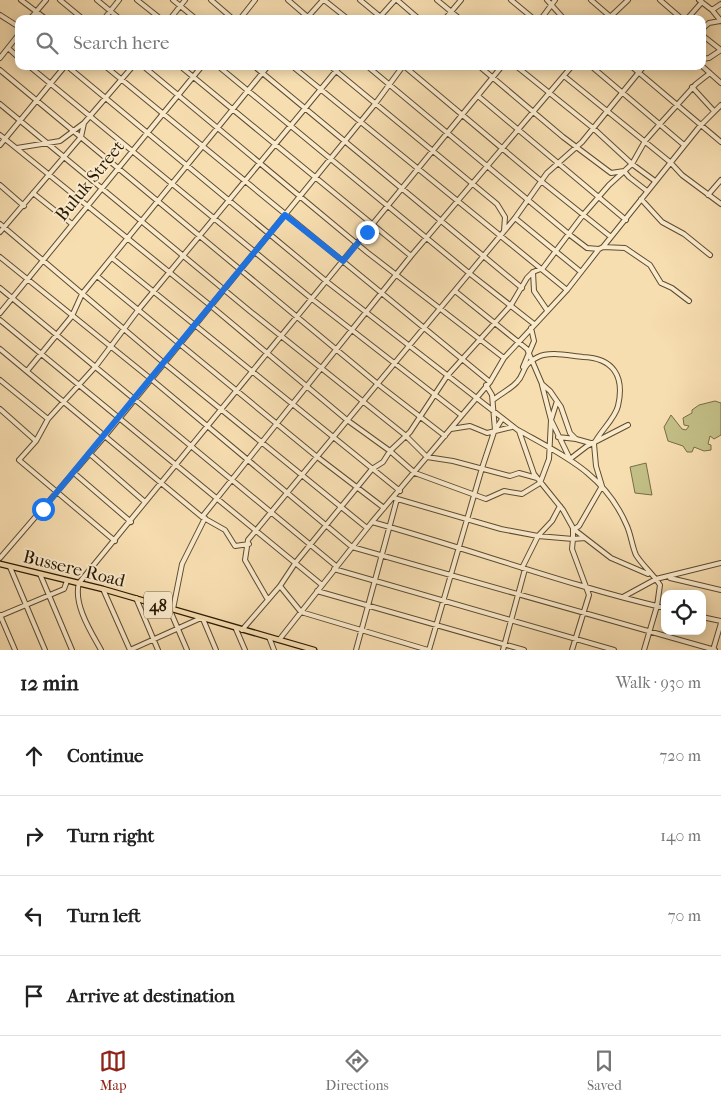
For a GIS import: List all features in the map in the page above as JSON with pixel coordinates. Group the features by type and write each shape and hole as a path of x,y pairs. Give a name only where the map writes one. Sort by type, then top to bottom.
{"main road":[{"name":"Bussere Road","path":"0,564 136,598 236,629 314,650"}],"street":[{"path":"22,0 41,15"},
{"path":"33,15 46,0"},
{"path":"60,0 78,15"},
{"path":"97,0 116,15"},
{"path":"107,15 118,0"},
{"path":"137,0 156,15"},
{"path":"173,0 191,15"},
{"path":"173,15 185,0"},
{"path":"211,0 228,15"},
{"path":"288,0 305,15"},
{"path":"311,15 324,0 343,15"},
{"path":"360,0 377,15"},
{"path":"383,15 396,0 415,15"},
{"path":"437,0 455,15"},
{"path":"448,15 461,0"},
{"path":"511,0 529,15"},
{"path":"547,0 561,15"},
{"path":"544,15 555,0"},
{"path":"591,0 607,15"},
{"path":"613,15 628,0"},
{"path":"660,0 677,15"},
{"path":"243,15 252,1"},
{"path":"690,15 701,1 721,21 709,23 706,26"},
{"path":"712,10 721,4"},
{"path":"0,14 15,24"},
{"path":"706,38 721,50 706,57"},
{"path":"0,58 15,39"},
{"path":"8,48 15,54"},
{"path":"715,54 721,55"},
{"path":"0,70 379,385 445,436"},
{"path":"34,70 312,299 461,415"},
{"path":"0,145 62,70"},
{"path":"71,70 326,281 519,431 528,461 537,478 560,506 574,531 612,558 640,569 656,579"},
{"path":"110,70 162,115 462,358 488,383 492,400 494,432"},
{"path":"16,148 60,141 90,117 130,70"},
{"path":"147,70 396,275 504,358"},
{"path":"185,70 411,256"},
{"name":"Buluk Street","path":"0,312 199,70"},
{"path":"223,70 291,125 330,160 534,324"},
{"path":"259,70 306,107 402,189 485,254 522,288"},
{"path":"26,371 72,316 82,294 265,70"},
{"path":"297,70 417,170 543,268 567,290"},
{"path":"372,70 587,248 592,259"},
{"path":"0,558 120,418 330,160 344,140 360,123 400,70"},
{"path":"409,70 462,116 611,237"},
{"path":"484,70 576,147 611,173 624,171"},
{"path":"101,650 84,616 77,593 78,583 131,522 236,389 499,70"},
{"path":"521,70 593,128 632,164 655,181"},
{"path":"187,650 171,609 182,564 203,518 247,460 307,388 411,256 569,70"},
{"path":"596,70 684,145"},
{"path":"636,70 721,142"},
{"path":"268,600 247,566 245,554 249,544 248,540 332,437 379,385 408,346 515,218 541,181 558,162 576,147 641,70"},
{"path":"706,70 721,83"},
{"path":"115,541 19,460 36,442 48,419 96,366 169,272 336,71 473,184 501,210 505,217 504,231"},
{"path":"242,630 280,586 296,562 372,469 382,462 390,451 410,432 447,376 511,305 527,278 533,272 543,268 570,235 583,215 632,164 645,141 692,87 710,73"},
{"path":"564,76 645,141 682,175 721,204"},
{"path":"692,87 714,110"},
{"path":"478,96 626,220"},
{"path":"0,104 184,254 224,290 405,435 427,457 482,468 510,476 519,473 537,478"},
{"path":"279,640 367,528 395,498 488,383 504,358 567,290 626,220 684,145 714,110 721,105"},
{"path":"0,232 81,137 84,123"},
{"path":"0,135 127,240 211,306 307,388 390,451 415,473 486,499 504,492 519,495 540,483 551,448 551,420 557,401"},
{"path":"624,171 647,191"},
{"path":"708,195 721,180"},
{"path":"0,185 24,206"},
{"path":"33,193 72,224"},
{"path":"641,199 662,222 684,234 710,256"},
{"path":"515,218 581,272"},
{"path":"0,224 220,409 367,528"},
{"path":"587,248 625,248 650,265 661,283 672,288 689,301"},
{"path":"0,258 151,379 352,547 714,650 721,622 706,618"},
{"path":"112,258 196,324 251,371 400,491"},
{"path":"533,272 534,291 547,310"},
{"path":"98,276 316,456 384,508"},
{"path":"0,288 311,544 335,568 614,650"},
{"path":"455,291 519,341 529,352 542,384 551,420 570,459"},
{"path":"0,320 322,585"},
{"path":"492,400 519,381 534,341 531,328"},
{"path":"0,350 203,518 225,530 235,546 249,544"},
{"path":"523,367 533,360 548,354 600,358 612,366 619,382 618,406 594,444 596,466 602,486 574,531 572,549 589,596 572,650"},
{"path":"0,380 48,419"},
{"path":"542,384 550,390 557,401 570,433 576,439"},
{"path":"0,409 36,442"},
{"path":"280,586 301,612 428,650 482,468 494,432 502,419"},
{"path":"570,459 587,446 628,425"},
{"path":"451,429 470,426 487,433 512,426 570,459 592,475 611,496 628,526 636,554 656,579 661,590 644,650"},
{"path":"558,437 594,444"},
{"path":"90,454 145,502"},
{"path":"74,473 131,522"},
{"path":"395,498 501,529 538,536 573,539 585,538"},
{"path":"356,650 391,527 395,498"},
{"path":"503,650 524,569 538,536 552,521 560,506"},
{"path":"372,522 458,546 524,569 661,607"},
{"path":"622,597 656,579 669,578 721,563"},
{"path":"10,567 45,650"},
{"path":"40,574 72,650"},
{"path":"669,578 721,590"},
{"path":"15,650 0,615 66,588 68,581"},
{"path":"103,589 130,650 202,619 216,650"},
{"path":"317,591 524,650"},
{"path":"136,598 158,650"},
{"path":"236,629 246,650"},
{"path":"268,637 274,650"},
{"path":"288,650 291,643"}],"shaded area":[{"path":"715,401 721,403 721,435 714,439 710,436 708,444 711,445 711,450 704,451 694,447 692,452 687,452 683,446 668,441 664,427 671,415 682,429 686,430 689,426 684,425 683,418 692,413 692,410 699,405"},
{"path":"646,463 652,495 635,493 630,467"}],"route":[{"path":"43,509 285,215 343,261 367,232"}]}
